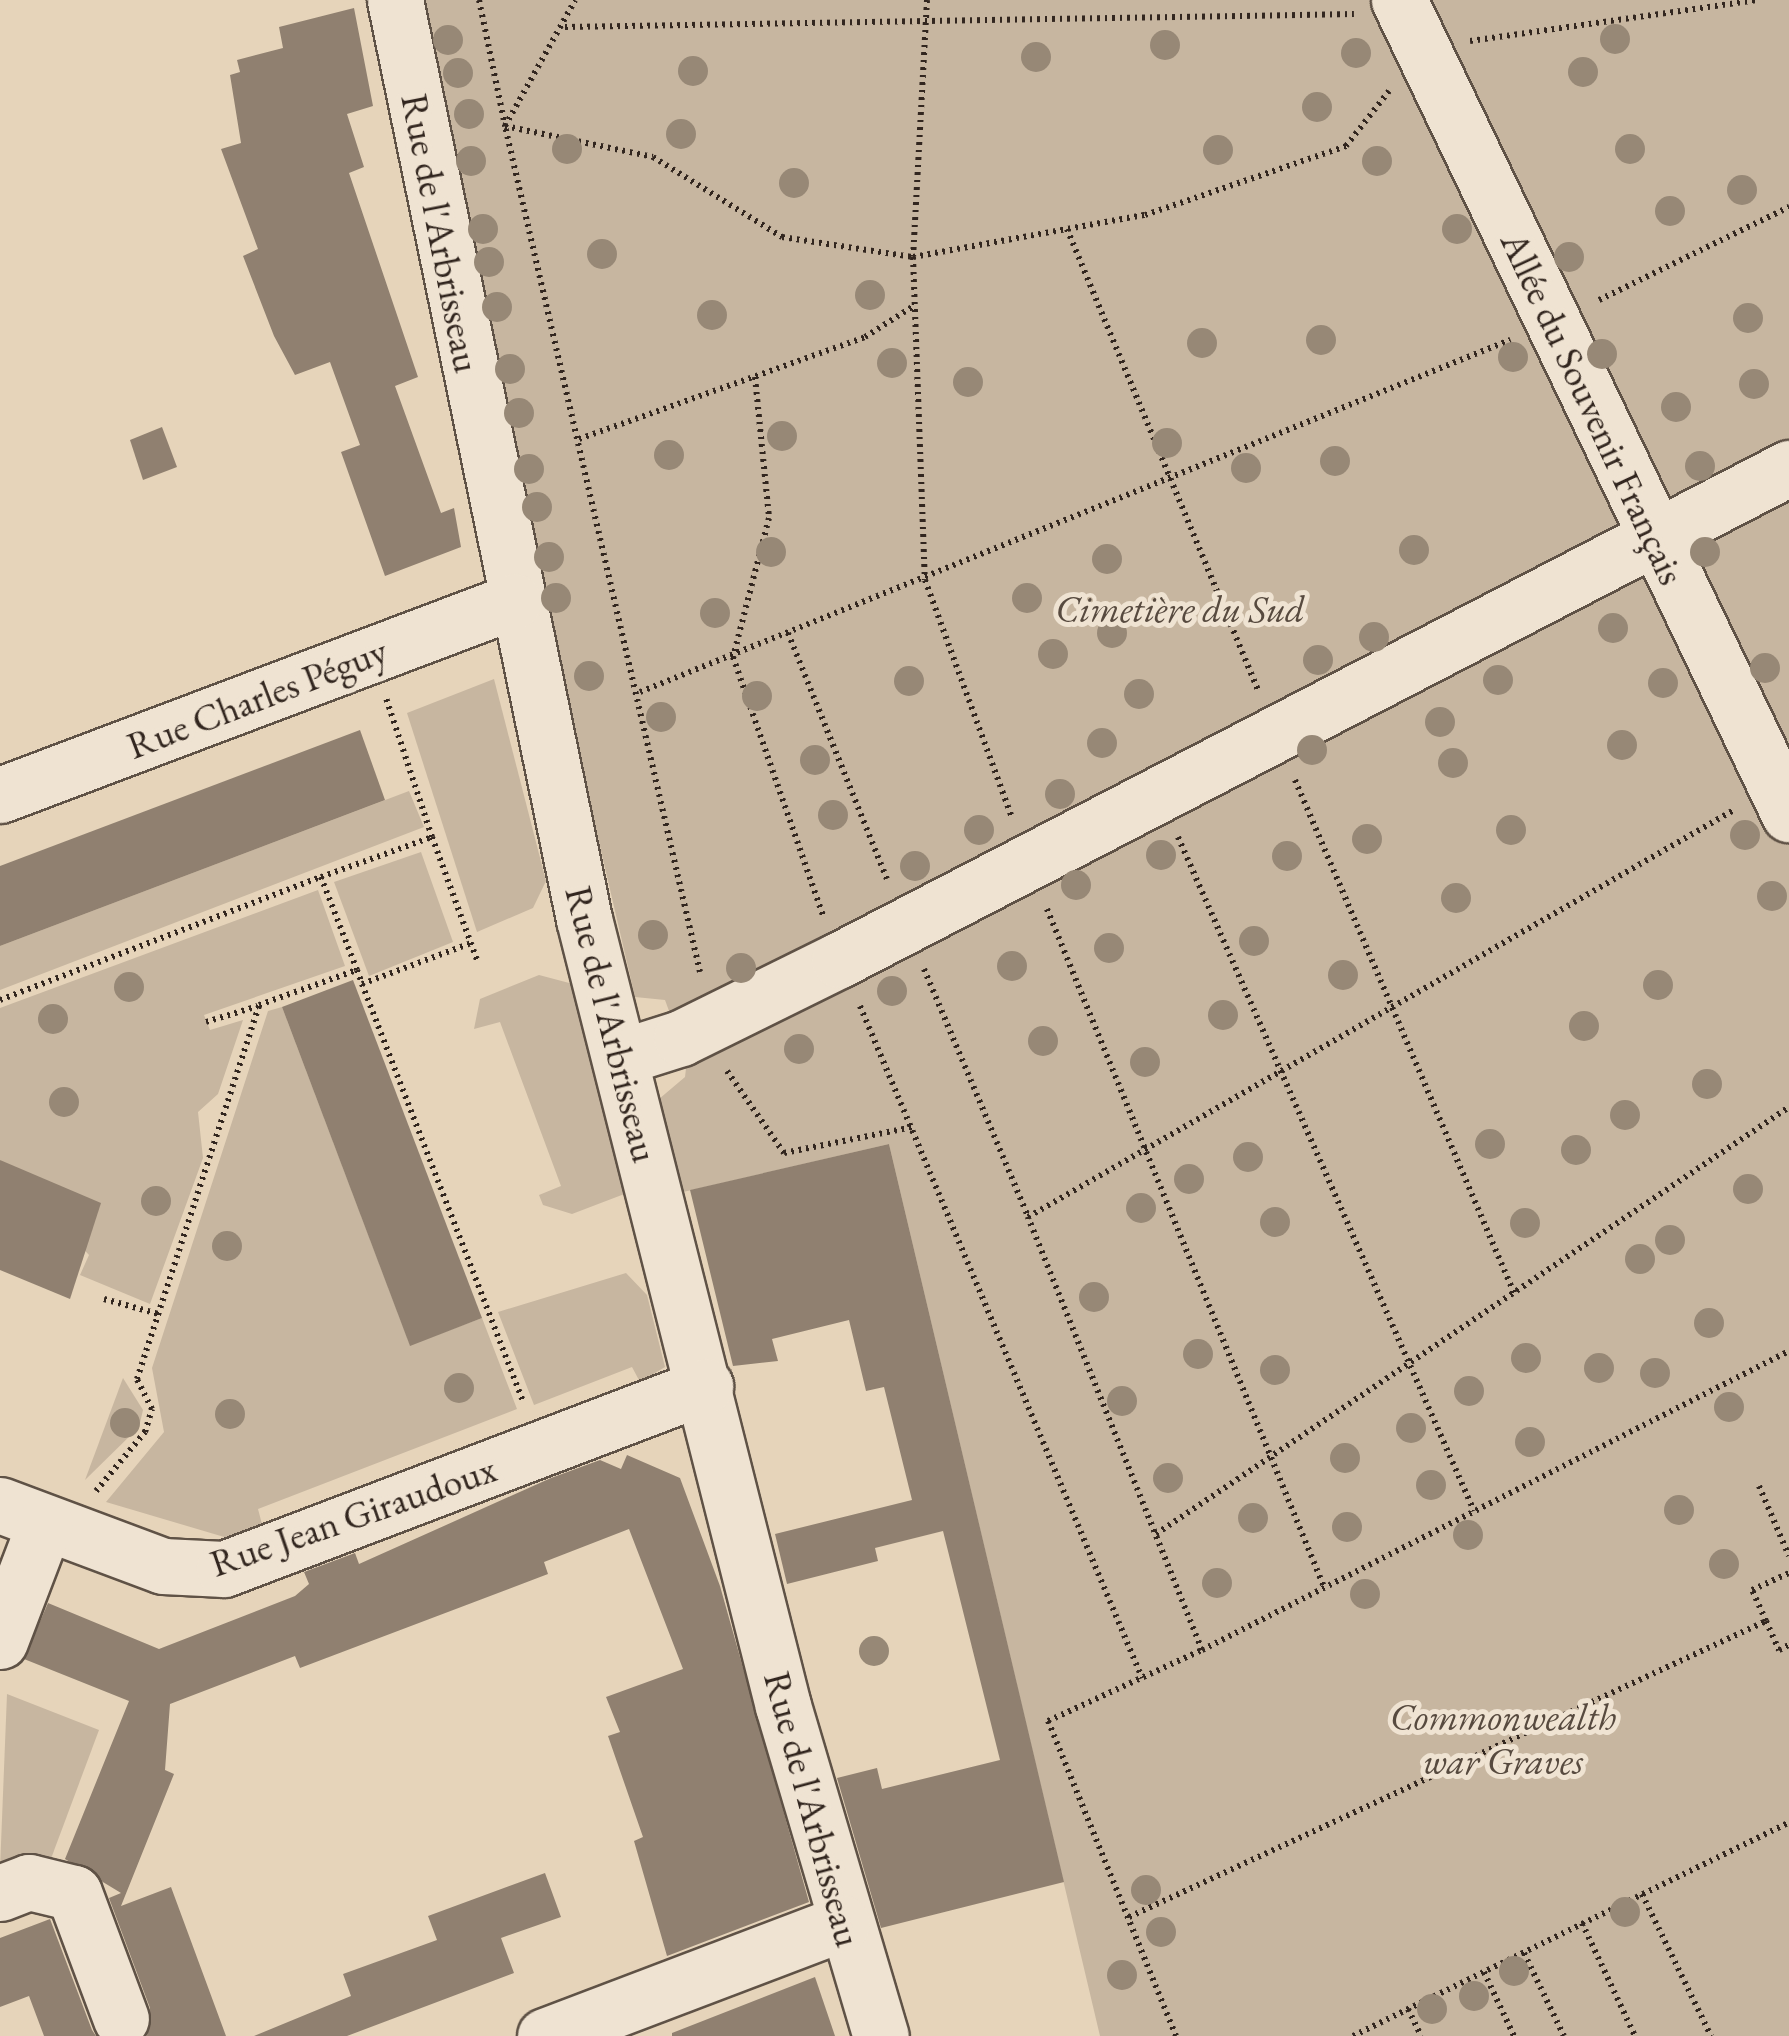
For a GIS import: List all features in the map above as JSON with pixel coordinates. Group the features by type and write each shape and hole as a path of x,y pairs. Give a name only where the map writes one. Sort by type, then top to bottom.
{"street":[{"name":"Rue de l'Arbrisseau","path":"395,0 514,600 621,1057 842,1924 881,2036"},
{"name":"Allée du Souvenir Français","path":"1409,21 1653,539 1782,800"},
{"path":"621,1057 839,960 1789,468"},
{"name":"Rue Charles Péguy","path":"0,795 514,600"},
{"name":"Rue Jean Giraudoux","path":"36,1519 162,1566 224,1569 705,1386"},
{"path":"0,1640 36,1519"},
{"path":"0,1893 29,1882 74,1894 121,2019"},
{"path":"545,2036 842,1924"}],"path":[{"path":"480,0 505,126 640,692 710,1020 734,1092 784,1154 914,1126"},
{"path":"505,126 566,27 575,0"},
{"path":"928,0 914,257 925,580 1028,862 1324,1587"},
{"path":"566,27 927,18 1409,21 1757,0"},
{"path":"505,126 652,157 782,237 914,257 1145,215 1346,146 1409,21"},
{"path":"640,692 925,580 1552,322 1789,207"},
{"path":"1067,230 1175,478 1276,736 1514,1293"},
{"path":"579,439 865,337 915,305"},
{"path":"755,377 769,518 734,657 839,960 914,1126 1142,1678"},
{"path":"788,634 1202,1650"},
{"path":"369,655 477,960"},
{"path":"1160,795 1474,1511"},
{"path":"1028,1217 1392,1008 1782,800"},
{"path":"0,1000 432,837"},
{"path":"321,878 541,1449"},
{"path":"362,984 471,943"},
{"path":"206,1022 357,970"},
{"path":"36,1519 146,1432 152,1410 137,1380 259,1005"},
{"path":"1156,1534 1789,1107"},
{"path":"104,1300 159,1314"},
{"path":"1176,2036 1048,1722 1202,1650 1789,1352"},
{"path":"1758,1486 1789,1556"},
{"path":"1789,1573 1752,1590 1780,1650 1789,1645"},
{"path":"1129,1918 1766,1621"},
{"path":"1354,2036 1789,1822"},
{"path":"1642,1894 1711,2036"},
{"path":"1582,1924 1635,2036"},
{"path":"1524,1952 1564,2036"},
{"path":"1484,1972 1514,2036"},
{"path":"1408,2010 1421,2036"}],"green space":[{"name":"Cimetière du Sud","path":"425,0 1789,0 1789,2036 1100,2036 889,1144 683,1192 659,1099 685,1077 687,1060 665,1000 635,997 549,627"},
{"path":"494,679 546,881 533,908 477,932 407,713"},
{"path":"409,791 424,827 0,990 0,946"},
{"path":"421,852 453,942 369,976 334,882"},
{"path":"318,890 345,966 204,1015 210,1030 243,1020 218,1094 198,1112 203,1158 150,1304 80,1275 89,1255 0,1160 0,1008"},
{"path":"539,975 573,984 627,1193 572,1214 543,1205 539,1195 561,1186 500,1022 474,1029 480,999"},
{"path":"282,1007 410,1345 482,1318 517,1409 258,1509 263,1528 231,1539 106,1502 164,1432 152,1368 268,1011"},
{"path":"626,1273 647,1295 665,1367 640,1382 632,1367 534,1405 498,1312"},
{"path":"123,1378 143,1410 139,1427 85,1480"},
{"path":"7,1694 99,1730 49,1864 0,1869"}],"building":[{"path":"354,8 373,106 347,114 364,167 349,173 418,377 395,386 441,513 454,508 461,547 385,576 341,452 360,445 330,362 295,375 274,336 243,256 258,249 221,149 241,143 230,75 240,72 237,60 283,48 279,27"},
{"path":"162,427 177,467 143,480 130,440"},
{"path":"360,730 385,800 0,946 0,866"},
{"path":"353,980 482,1318 410,1346 282,1007"},
{"path":"889,1144 1064,1882 881,1928 837,1778 877,1768 882,1789 1000,1760 943,1531 875,1548 878,1561 787,1584 775,1534 912,1500 884,1387 866,1391 849,1320 772,1339 778,1361 733,1366 690,1190"},
{"path":"0,1160 101,1203 70,1299 0,1270"},
{"path":"627,1455 680,1478 720,1586 809,1902 667,1956 634,1841 643,1837 608,1736 620,1732 606,1697 683,1669 629,1529 544,1562 548,1574 300,1668 295,1656 170,1704 165,1770 174,1774 121,1906 171,1887 226,2036 147,2036 150,2008 109,1898 121,1893 65,1859 129,1701 24,1659 48,1603 159,1649 295,1596 309,1584 304,1572 355,1553 359,1564 600,1460 621,1469"},
{"path":"545,1873 561,1917 501,1938 514,1973 347,2036 254,2036 351,1996 343,1974 437,1940 428,1916"},
{"path":"50,1919 96,2036 44,2036 29,1996 0,2007 0,1938"},
{"path":"815,1977 835,2036 672,2036 672,2033"}],"park label":[{"name":"Commonwealth war Graves","path":"1503,1739"}]}
